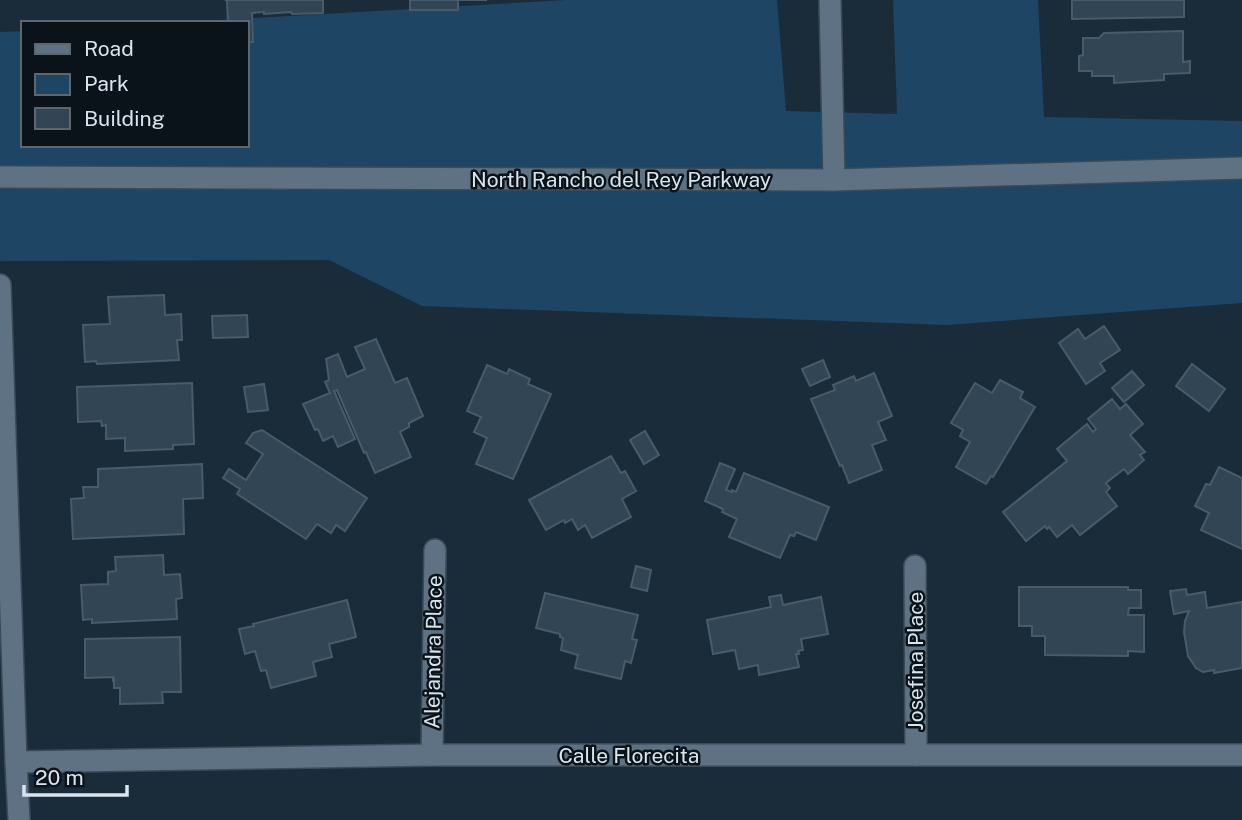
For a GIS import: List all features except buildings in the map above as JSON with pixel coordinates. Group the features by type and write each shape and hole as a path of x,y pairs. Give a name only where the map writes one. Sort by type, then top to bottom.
{"street":[{"path":"830,0 834,180"},
{"name":"North Rancho del Rey Parkway","path":"0,177 834,180 1242,168"},
{"path":"0,285 19,820"},
{"name":"Alejandra Place","path":"432,755 435,550"},
{"name":"Josefina Place","path":"915,566 916,755"},
{"name":"Calle Florecita","path":"16,762 432,755 1242,754"}],"green space":[{"path":"566,0 777,0 786,111 897,114 893,0 1038,0 1044,117 1242,121 1242,303 947,325 422,306 329,260 0,261 0,32 21,31 21,147 248,147 248,21 204,21"}]}
